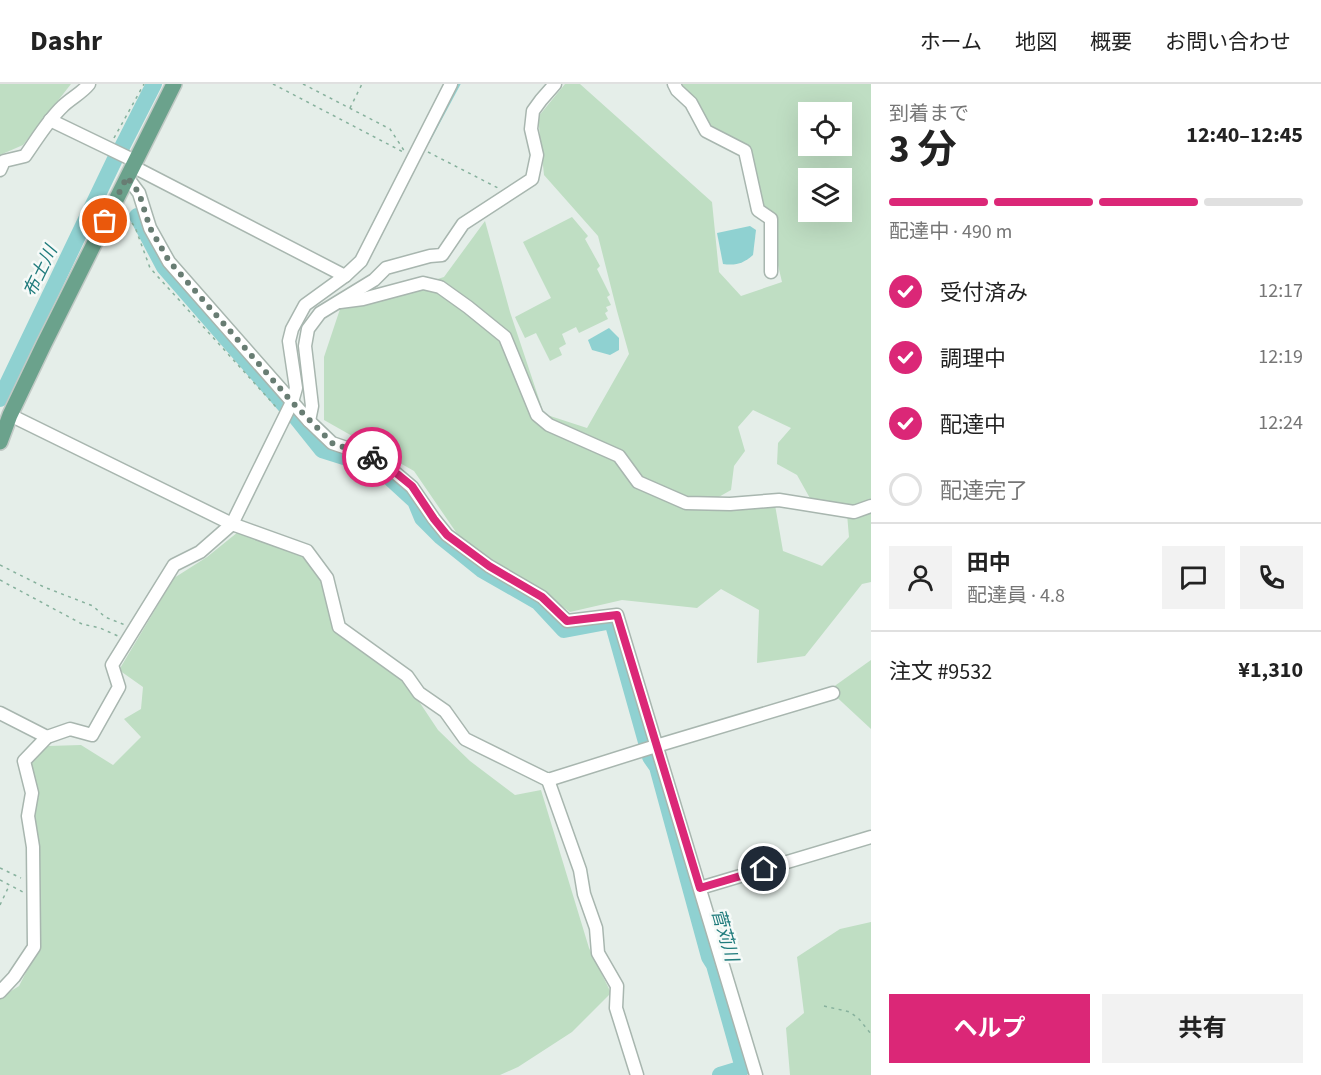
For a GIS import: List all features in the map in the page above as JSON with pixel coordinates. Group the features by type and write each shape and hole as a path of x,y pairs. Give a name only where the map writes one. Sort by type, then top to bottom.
{"main road":[{"path":"0,442 10,415 174,84"}],"street":[{"path":"0,170 4,161 25,156 63,105 88,84"},
{"path":"0,992 14,977 34,947 33,847 28,816 32,793 24,761 47,737 70,729 92,735 119,687 112,665 174,565 200,552 232,524 292,402 296,388 290,341 292,329 304,305 345,276 361,261 451,84"},
{"path":"309,421 312,406 305,346 308,329 320,313 374,280 386,268 442,255 463,224 532,179 537,155 531,129 533,111 555,84"},
{"path":"674,84 691,104 706,130 745,151 758,210 771,219 771,272"},
{"path":"50,120 109,148 132,168 345,276"},
{"path":"132,168 150,228 169,261 309,421 332,443 379,459 412,486 447,535 489,566 542,597 567,621 617,615 756,1075"},
{"path":"340,302 363,299 423,283 440,287 505,337 537,415 549,425 619,456 638,482 686,503 730,504 779,500 854,512 871,506"},
{"path":"10,415 232,524 307,551 327,578 339,627 407,676 419,693 445,711 465,739 549,780 833,693"},
{"path":"0,713 47,737"},
{"path":"549,780 580,870 584,894 596,928 598,953 617,986 616,1008 637,1075"},
{"path":"700,888 871,837"}],"path":[{"path":"109,148 144,84"},
{"path":"273,84 407,154 390,129 303,84"},
{"path":"349,109 362,84"},
{"path":"419,147 508,193"},
{"path":"115,201 135,227 150,268 285,417"},
{"path":"0,566 44,587 93,606 131,634"},
{"path":"0,580 82,624 131,634"},
{"path":"0,868 33,889"},
{"path":"0,880 24,892 33,889"},
{"path":"0,905 10,885"},
{"path":"825,1006 850,1012 871,1034"}],"green space":[{"path":"0,84 71,84 23,145 0,155"},
{"path":"565,84 580,84 712,202 719,272 741,296 782,282 750,147 707,124 682,84 871,84 871,582 862,584 805,656 757,663 759,610 721,589 697,608 622,600 570,612 460,538 414,471 324,420 324,357 340,309 444,277 485,221 510,312 544,414 587,428 629,354 598,236 544,175 538,117","holes":["753,410 791,428 778,443 777,464 797,475 816,509 847,514 849,537 822,566 783,551 775,505 719,511 717,498 731,490 734,466 745,451 738,427"]},
{"path":"572,217 588,236 585,239 600,266 597,269 610,295 607,297 611,305 606,307 608,311 605,313 608,319 579,333 576,327 562,334 566,344 559,348 562,355 550,361 536,333 525,338 515,317 551,298 523,242"},
{"path":"238,532 301,555 322,581 333,630 404,679 438,730 470,761 515,795 541,790 589,948 611,993 572,1032 518,1067 500,1075 0,1075 0,998 19,986 40,945 39,844 33,816 39,795 31,764 48,746 81,745 113,765 141,737 124,719 141,709 143,687 119,670 174,578 207,557"},
{"path":"871,660 871,729 829,690"},
{"path":"871,922 871,1075 790,1075 786,1028 804,1013 797,957 840,929"}],"water":[{"path":"750,226 756,230 753,255 740,263 723,264 717,233"},
{"path":"609,328 619,338 619,350 610,355 592,350 588,340"}],"waterway":[{"name":"布土川","path":"122,147 154,84"},
{"path":"428,142 459,84"},
{"name":"布土川","path":"0,399 115,159"},
{"name":"菅苅川","path":"137,216 164,267 286,407"},
{"name":"菅苅川","path":"294,415 322,450 379,468 415,501 422,518 441,537 482,570 538,602 564,630 612,621 646,742"},
{"name":"菅苅川","path":"650,757 657,767 709,957 714,965 743,1068 720,1075"}],"way so far":[{"path":"105,221 127,177 139,193 150,228 169,261 292,402 332,443 372,457"}],"route":[{"path":"372,457 379,459 412,486 447,535 489,566 542,597 567,621 617,615 700,888 764,869"}]}
